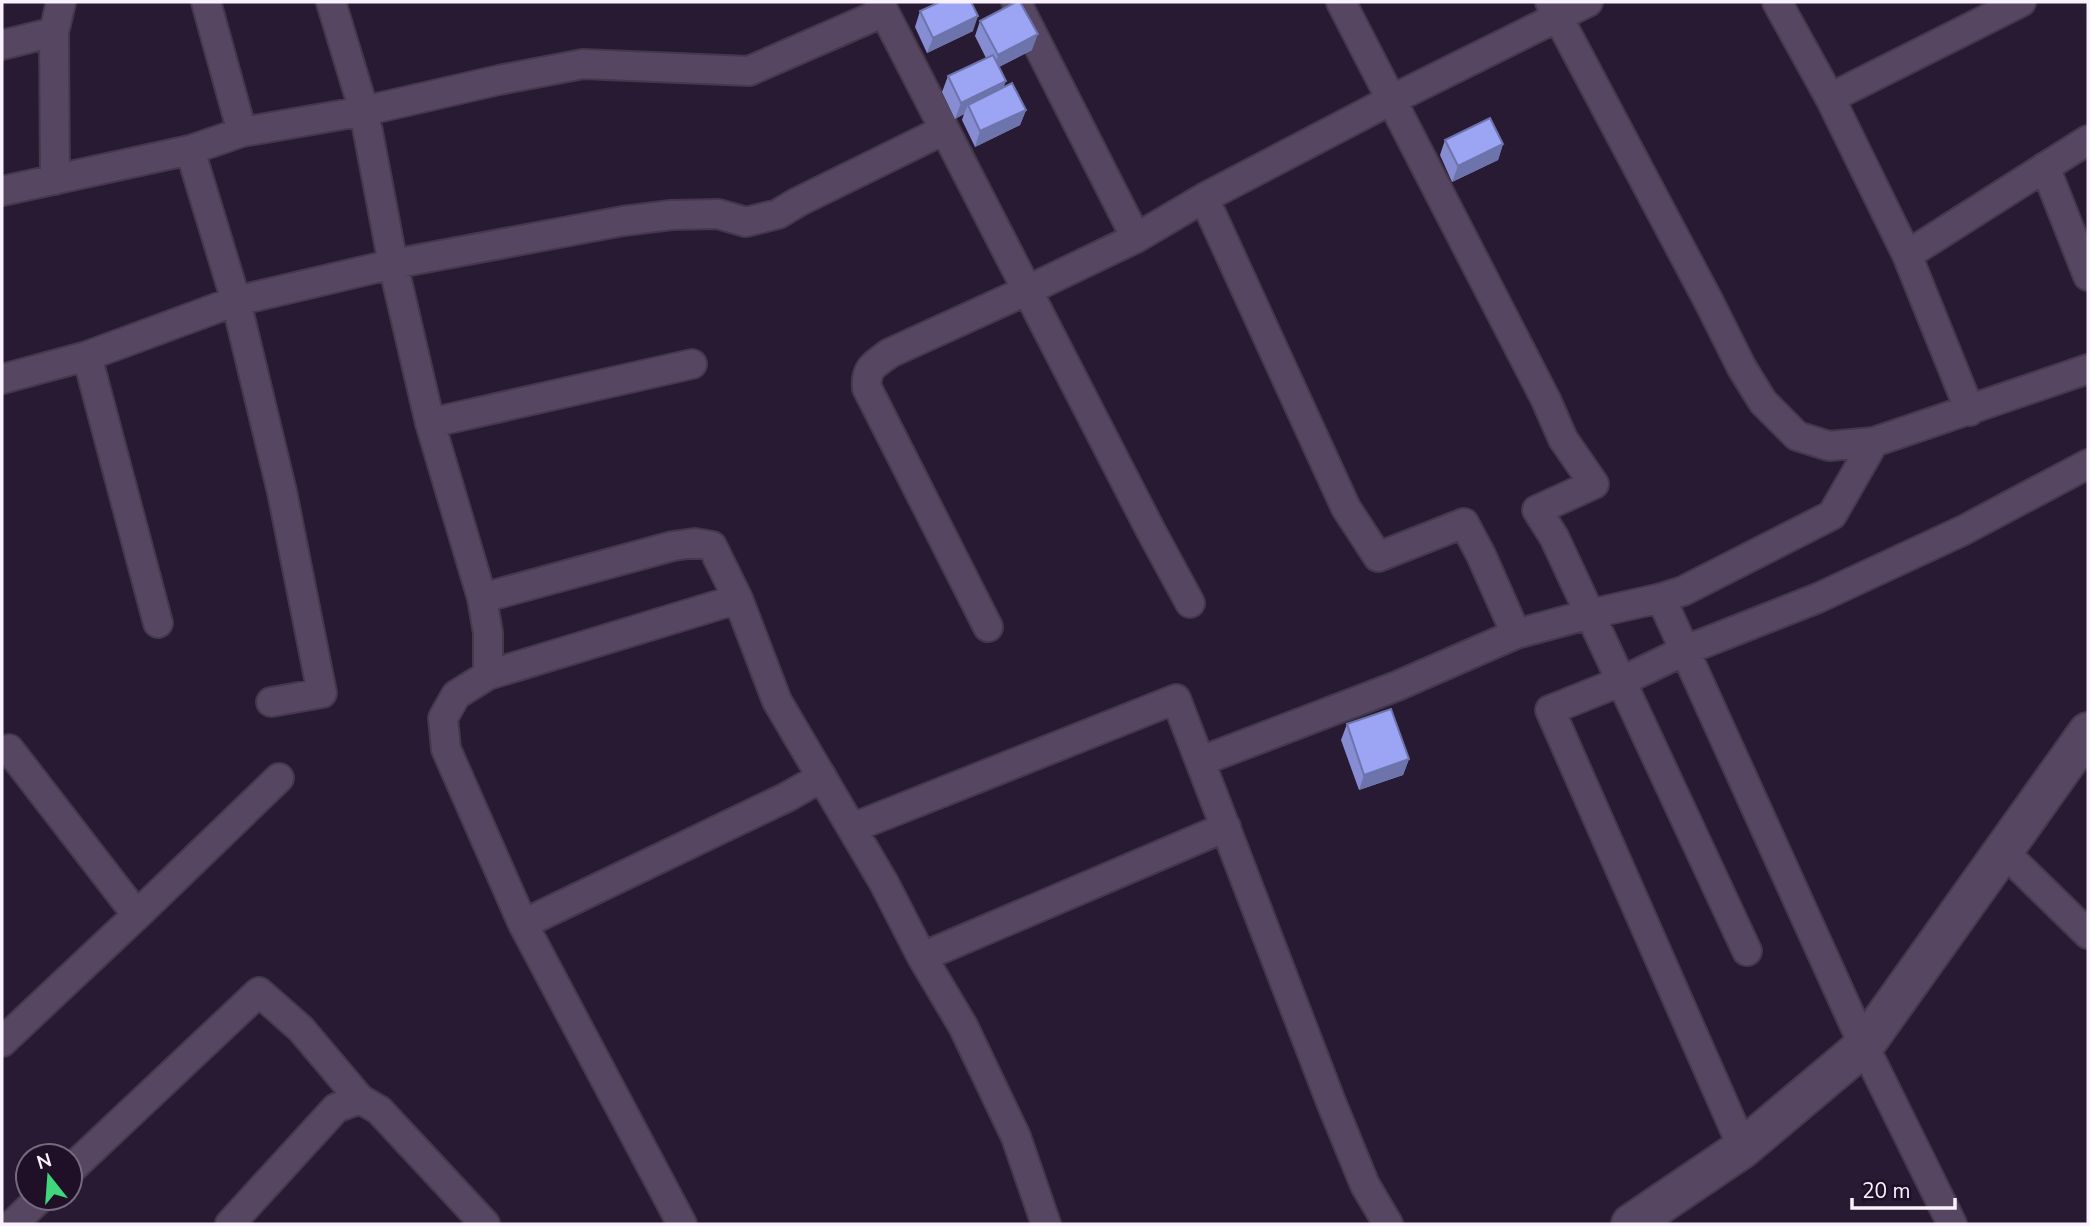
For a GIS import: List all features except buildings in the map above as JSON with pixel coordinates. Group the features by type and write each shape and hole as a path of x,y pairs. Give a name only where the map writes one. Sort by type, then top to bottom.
{"street":[{"path":"55,180 54,32 61,2"},
{"path":"206,2 242,132"},
{"path":"331,2 364,111 393,264 430,422 482,598 488,633 488,676"},
{"path":"1016,2 1136,238"},
{"path":"1341,2 1540,388 1563,439 1594,484 1537,510 1554,537 1747,951"},
{"path":"988,627 867,388 866,377 871,367 890,353 1136,238 1203,198 1391,100 1554,9 1588,2"},
{"path":"1777,2 1830,99 1907,255 1970,411"},
{"path":"1830,99 2021,2"},
{"path":"2,191 190,150 242,132 364,111 583,64 749,71 881,7 1190,603"},
{"path":"1554,9 1742,368 1763,402 1797,436 1829,446 1874,442 2088,369"},
{"path":"2,45 54,32"},
{"path":"2,379 87,356 236,300 393,264 623,221 671,215 718,214 746,222 759,220 778,214 944,130"},
{"path":"1907,255 2088,140"},
{"path":"190,150 236,300 282,492 322,693 271,702"},
{"path":"2045,167 2088,276"},
{"path":"1203,198 1346,508 1378,557 1464,523 1516,634"},
{"path":"87,356 158,623"},
{"path":"430,422 692,364"},
{"path":"1201,761 1396,686 1516,634 1683,591 1832,515 1874,442"},
{"path":"1743,1148 1549,710 1622,681 1686,650 1818,598 1964,530 2088,464"},
{"path":"482,598 673,547 695,543 712,546 738,599 778,701 884,883 962,1026 1016,1137 1046,1224"},
{"path":"1661,598 1864,1046 1952,1224"},
{"path":"682,1224 523,924 446,749 443,719 456,695 488,676 738,599"},
{"path":"852,828 1176,699 1346,1138 1366,1185 1388,1224"},
{"path":"1631,1224 1743,1148 1864,1046 2088,732"},
{"path":"9,749 137,915"},
{"path":"523,924 787,797 822,777"},
{"path":"2,1042 279,778"},
{"path":"922,957 1226,827"},
{"path":"2003,851 2088,934"},
{"path":"84,1157 259,992 301,1029 360,1100 379,1110 485,1224"},
{"path":"230,1224 336,1108 360,1100"}]}
